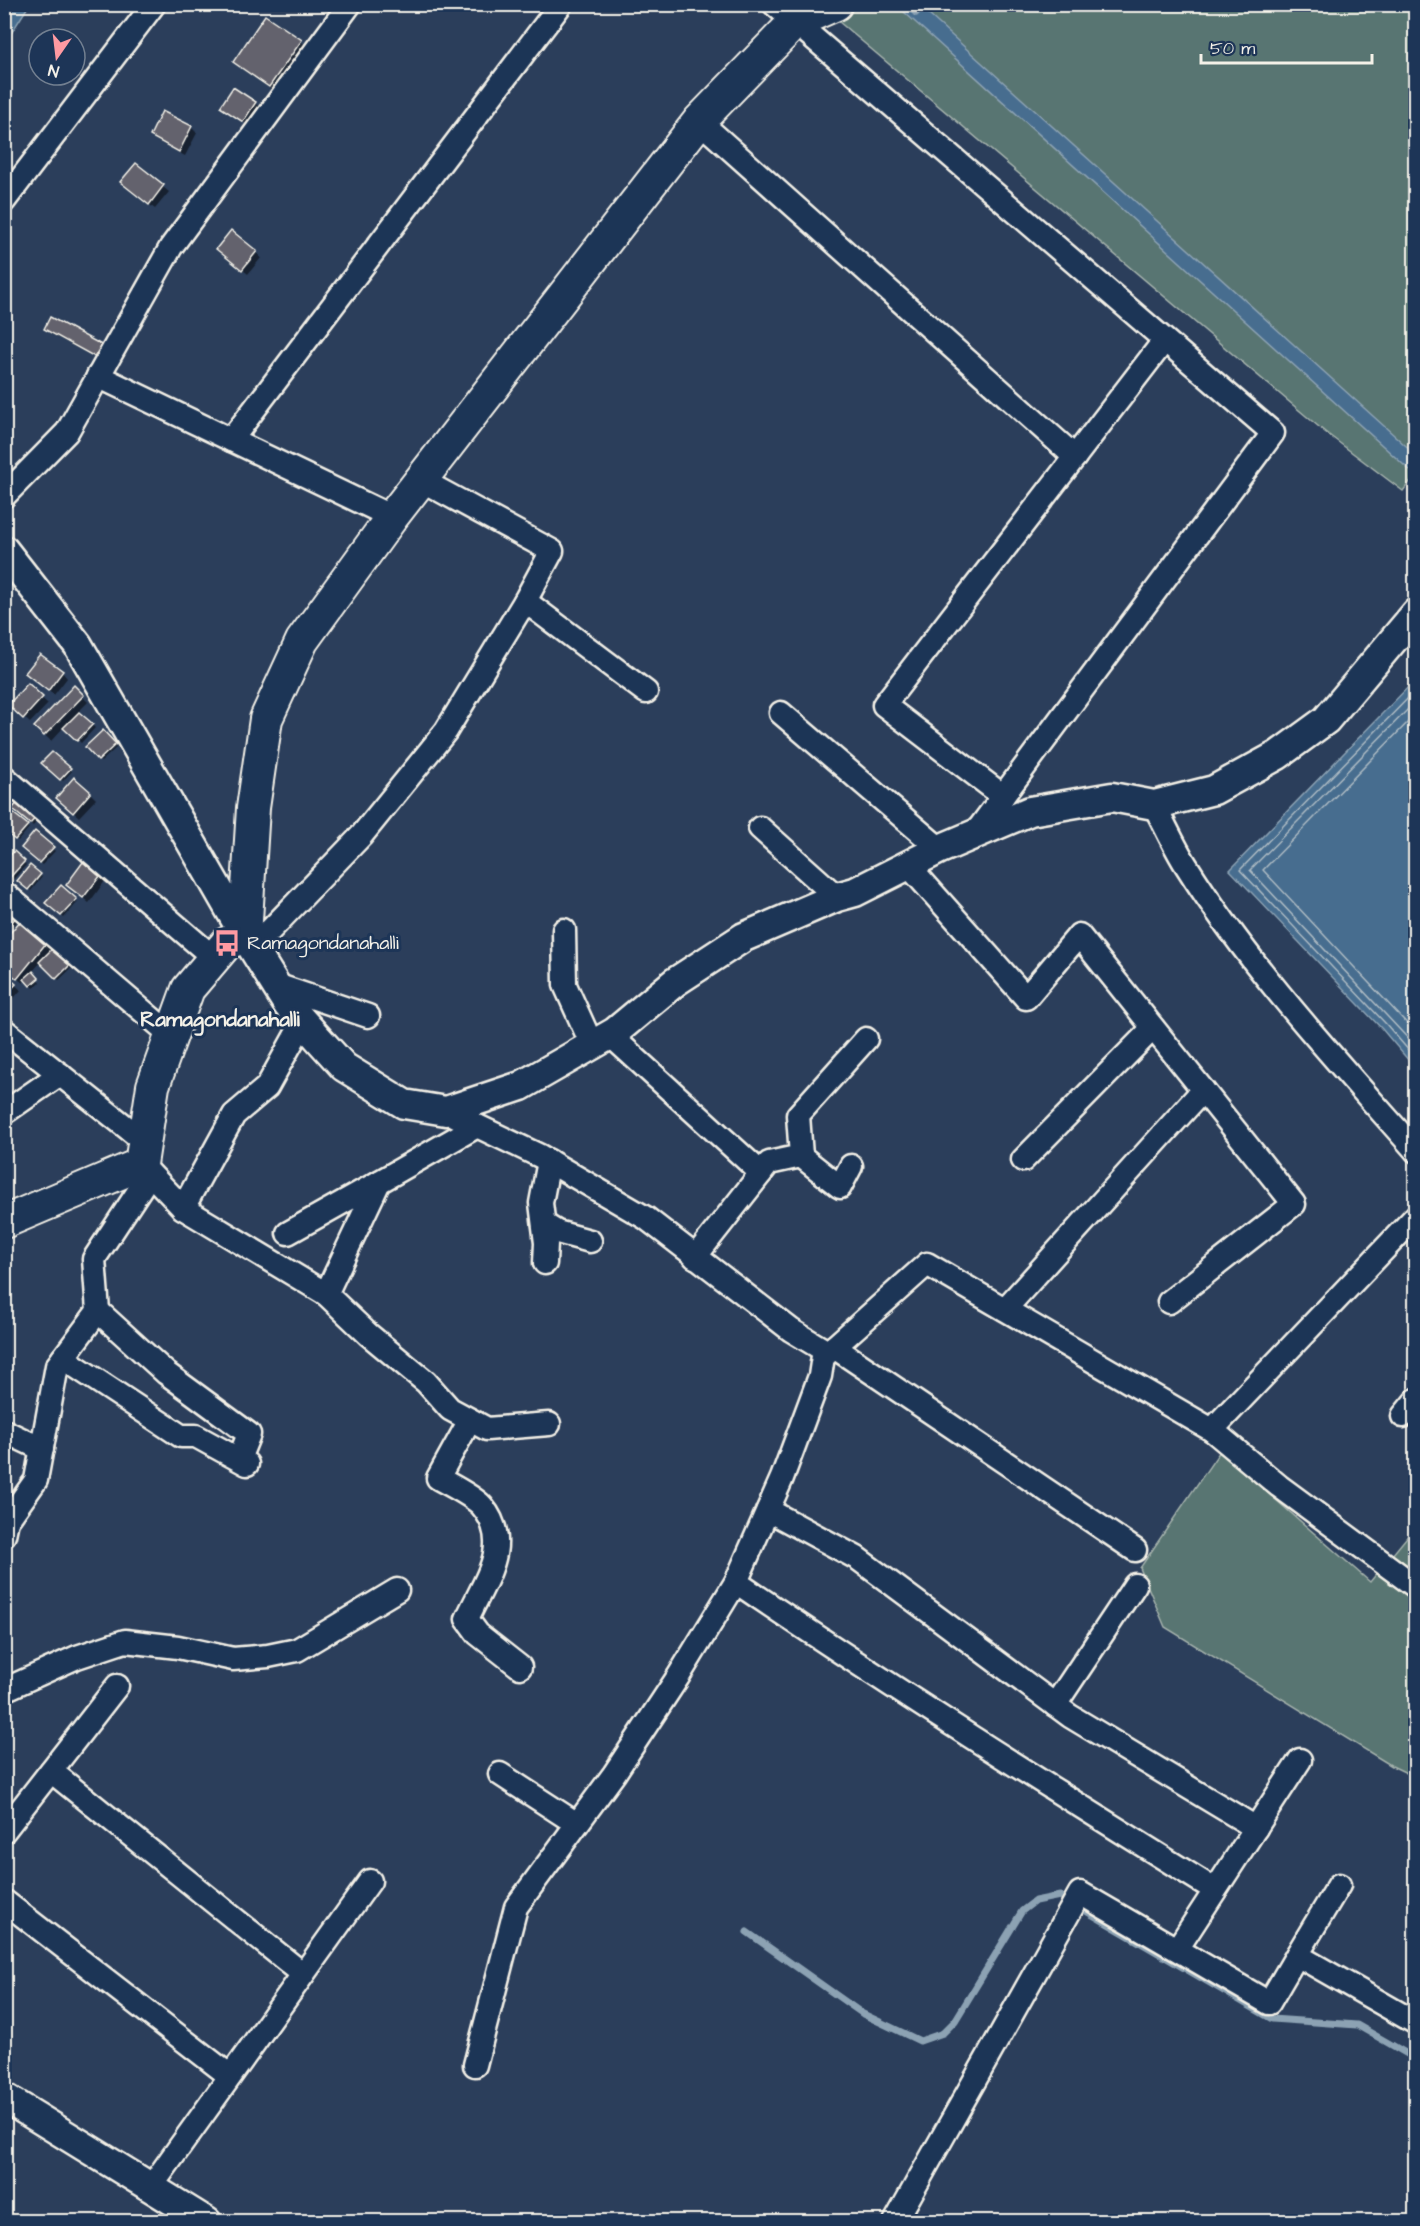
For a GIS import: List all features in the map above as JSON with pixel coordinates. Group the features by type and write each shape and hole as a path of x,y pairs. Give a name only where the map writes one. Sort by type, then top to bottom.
{"main road":[{"path":"4,1222 145,1160 153,1086 188,989 227,943 249,942 253,808 266,718 302,641 392,517 784,13 836,4"}],"street":[{"path":"4,201 154,4"},
{"path":"4,496 67,432 171,247 350,4"},
{"path":"231,440 561,4"},
{"path":"784,13 1273,433 974,835"},
{"path":"699,121 1075,457"},
{"path":"1003,796 884,705 1164,341"},
{"path":"98,376 392,517"},
{"path":"249,942 361,836 446,731 525,601 552,550 421,480"},
{"path":"4,550 78,645 249,942 288,1005 344,1067 404,1104 446,1111 549,1161 646,1218 791,1330 829,1352 1135,1550"},
{"path":"525,601 646,692"},
{"path":"446,1111 521,1086 601,1040 675,982 744,937 837,897 855,892 940,849 1030,811 1112,797 1154,805 1214,790 1278,755 1326,720 1416,613"},
{"path":"781,712 940,849"},
{"path":"4,777 215,959"},
{"path":"1154,805 1186,865 1242,946 1335,1060 1416,1151"},
{"path":"760,828 837,897"},
{"path":"908,865 1026,998 1079,935 1294,1204 1169,1302"},
{"path":"4,893 171,1035"},
{"path":"564,930 565,985 601,1040 761,1173"},
{"path":"276,985 368,1016"},
{"path":"183,1208 234,1115 267,1087 303,1022"},
{"path":"1023,1160 1153,1028"},
{"path":"4,1030 60,1074 145,1160 183,1208 326,1294 368,1334 426,1382 450,1409 487,1429 549,1424"},
{"path":"851,1166 840,1187 801,1156 798,1116 866,1039"},
{"path":"4,1113 60,1074"},
{"path":"1005,1310 1203,1090"},
{"path":"288,1233 477,1126"},
{"path":"695,1257 769,1163 801,1156"},
{"path":"5,1526 36,1480 57,1366 98,1311 94,1259 145,1160"},
{"path":"544,1263 546,1243 541,1203 549,1161"},
{"path":"326,1294 380,1182"},
{"path":"1212,1430 1416,1216"},
{"path":"544,1224 557,1232 590,1241"},
{"path":"476,2065 516,1907 614,1774 678,1677 736,1582 768,1510 829,1352 927,1264 1212,1430 1279,1486 1416,1587"},
{"path":"63,1358 181,1436 196,1436 243,1461 249,1434 166,1373 98,1311"},
{"path":"470,1420 438,1478 481,1505 496,1531 497,1552 467,1619 478,1634 520,1667"},
{"path":"4,1431 42,1449"},
{"path":"768,1510 857,1558 1070,1716 1256,1828"},
{"path":"736,1582 1012,1764 1215,1890"},
{"path":"1055,1705 1135,1585"},
{"path":"4,1690 77,1657 125,1641 178,1647 233,1659 268,1656 297,1650 397,1590"},
{"path":"4,1831 117,1686"},
{"path":"1177,1949 1299,1760"},
{"path":"51,1771 303,1974"},
{"path":"500,1774 577,1824"},
{"path":"151,2187 370,1881"},
{"path":"895,2222 1080,1893 1269,2003 1339,1885"},
{"path":"4,1901 230,2076"},
{"path":"1298,1955 1415,2022"},
{"path":"4,2097 207,2222"}],"green space":[{"path":"819,5 1415,5 1416,474 1403,491 1325,432"},
{"path":"1220,1451 1370,1582 1415,1527 1415,1777 1392,1766 1165,1627 1140,1568"}],"water":[{"path":"10,5 29,5 5,43 5,14"},
{"path":"918,5 1415,454 1415,475 904,12"},
{"path":"1415,680 1415,1068 1382,1029 1230,870"}],"building":[{"path":"265,15 302,40 269,87 233,62"},
{"path":"233,87 256,102 243,122 220,107"},
{"path":"162,111 192,126 179,152 150,136"},
{"path":"136,163 164,185 149,205 120,182"},
{"path":"231,230 257,251 242,270 216,249"},
{"path":"50,317 111,350 104,362 44,329"},
{"path":"40,654 63,671 48,691 25,673"},
{"path":"28,683 43,697 23,719 8,705"},
{"path":"74,685 84,695 44,736 34,727"},
{"path":"79,712 93,724 77,741 63,728"},
{"path":"103,730 116,744 98,761 85,747"},
{"path":"52,752 71,768 60,780 41,763"},
{"path":"74,777 91,792 73,813 56,798"},
{"path":"19,801 37,816 30,824 12,809"},
{"path":"8,809 28,825 15,840 4,831 4,813"},
{"path":"35,831 54,847 39,863 21,848"},
{"path":"14,851 25,861 5,883 4,862"},
{"path":"83,862 101,875 83,898 66,885"},
{"path":"30,865 41,874 28,890 17,881"},
{"path":"61,885 77,899 61,916 45,903"},
{"path":"8,908 18,915 4,931 4,912"},
{"path":"21,920 47,942 17,979 4,968 4,940"},
{"path":"55,946 72,963 56,979 39,962"},
{"path":"33,971 39,978 30,986 24,979"},
{"path":"4,973 16,984 4,997"}],"waterway":[{"path":"907,4 916,13"},
{"path":"747,1932 863,2014 920,2041 943,2033 955,2021 1022,1911 1035,1901 1060,1896 1272,2019 1357,2025 1416,2059"}],"place":[{"name":"Ramagondanahalli","path":"227,943"}],"district":[{"name":"Ramagondanahalli","path":"220,1019"}]}
